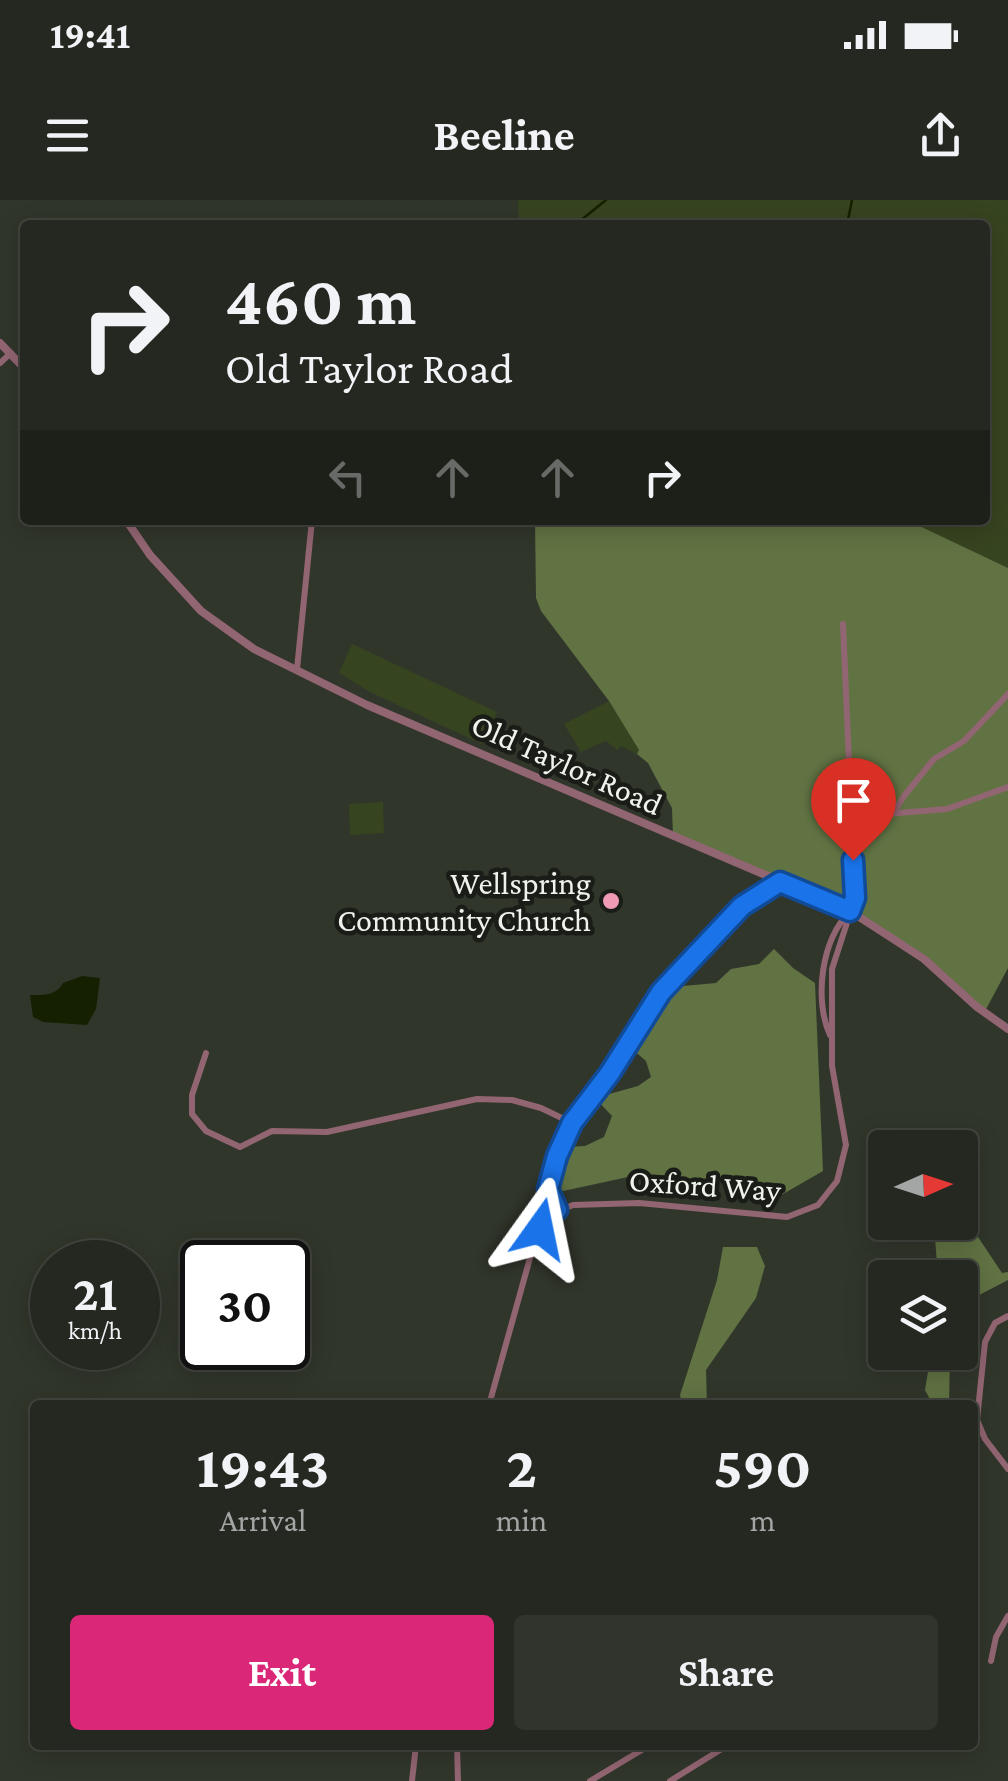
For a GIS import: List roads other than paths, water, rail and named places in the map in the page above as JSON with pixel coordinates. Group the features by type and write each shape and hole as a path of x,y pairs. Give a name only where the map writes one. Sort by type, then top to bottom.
{"street":[{"path":"0,342 20,363"},
{"path":"0,363 11,353"},
{"name":"Old Taylor Road","path":"129,525 150,555 201,611 254,649 367,704 850,911 924,959 1008,1030"},
{"path":"297,669 311,525"},
{"name":"Oxford Way","path":"557,1210 582,1204 662,1203 787,1217 818,1205 837,1181 846,1146 830,1035 834,1024 833,960 855,898 843,624"},
{"path":"894,812 934,759 964,740 1008,694"},
{"path":"852,823 894,812 947,809 1008,788"},
{"path":"490,1400 540,1229 549,1214 557,1210 548,1189 572,1123 610,1073 661,992 742,906 780,882"},
{"path":"206,1053 192,1095 192,1114 206,1131 240,1146 272,1131 345,1129 477,1099 512,1100 572,1123"},
{"path":"978,1410 985,1342 995,1323 1008,1316"},
{"path":"978,1422 1008,1470"},
{"path":"991,1660 996,1637 1008,1616"},
{"path":"412,1781 415,1750"},
{"path":"457,1750 458,1781"},
{"path":"590,1781 642,1750"},
{"path":"670,1781 720,1750"}],"waterway":[{"path":"581,220 606,200"},
{"path":"848,220 852,200"}],"place":[{"name":"Wellspring Community Church","path":"611,901"}]}
